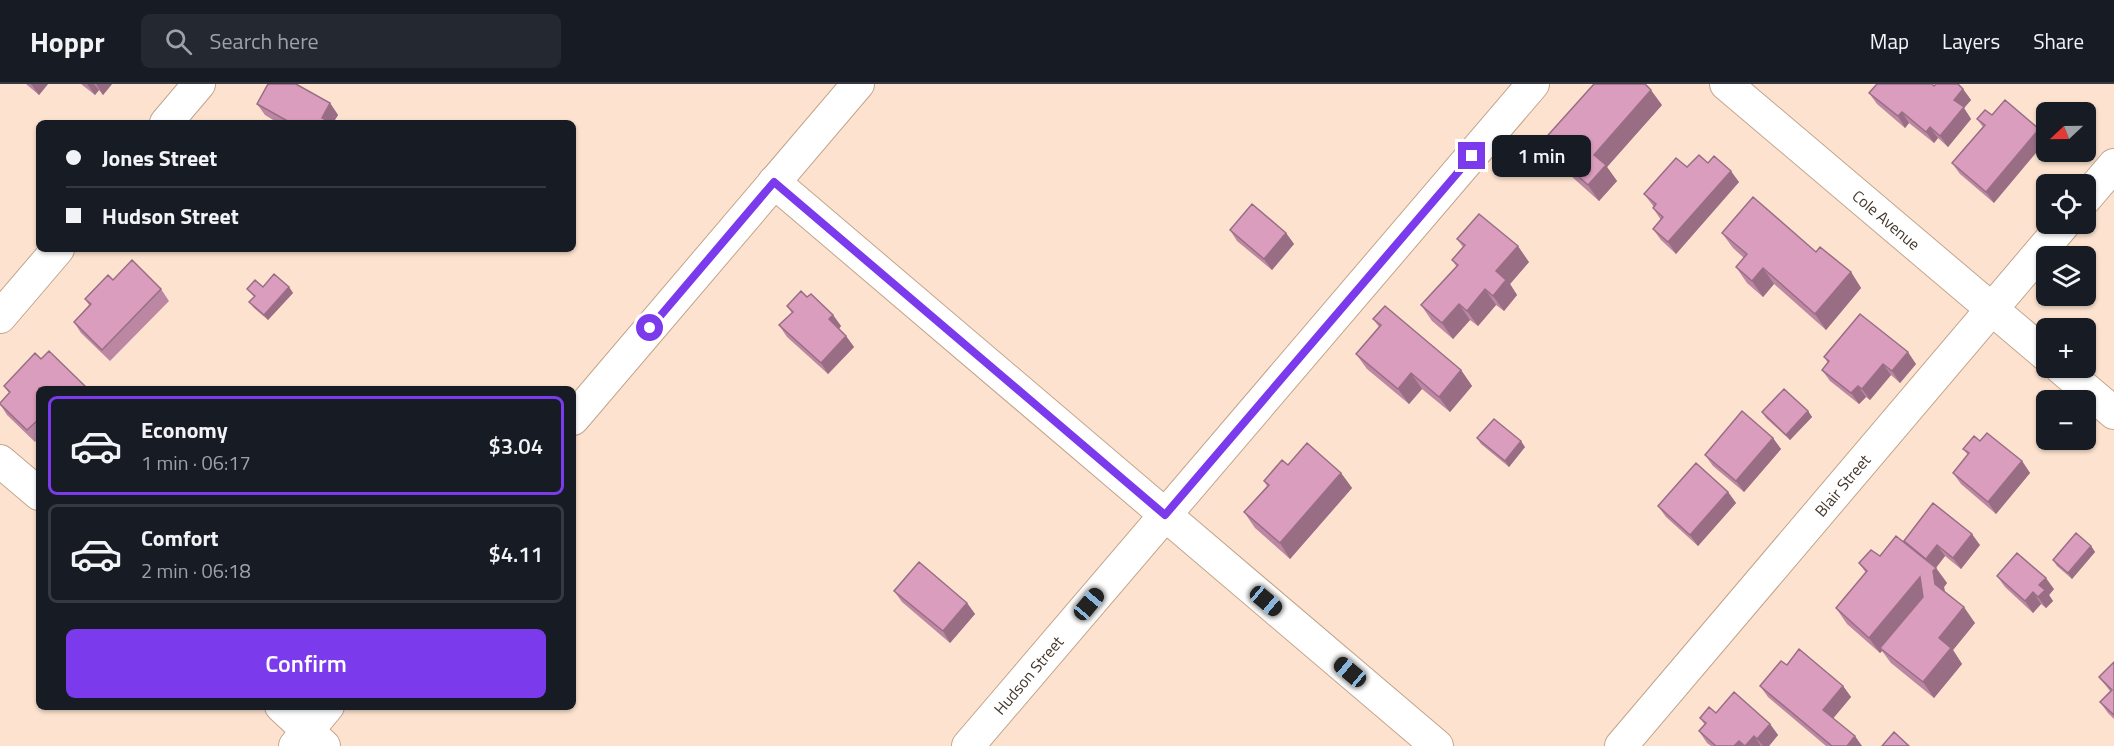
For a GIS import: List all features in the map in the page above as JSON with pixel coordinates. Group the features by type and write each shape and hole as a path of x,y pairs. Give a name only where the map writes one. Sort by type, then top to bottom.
{"street":[{"path":"169,120 199,84"},
{"path":"576,415 858,84"},
{"name":"Hudson Street","path":"968,746 1533,84"},
{"name":"Cole Avenue","path":"1726,84 2036,347"},
{"path":"2096,186 2114,165"},
{"path":"774,182 1437,746"},
{"name":"Blair Street","path":"1621,746 2055,234"},
{"path":"0,317 55,252"},
{"path":"2073,378 2114,413"},
{"path":"0,461 36,491"},
{"path":"284,710 309,741 326,710"}],"building":[{"path":"268,84 296,84 330,103 322,118 326,120 286,120 257,104"},
{"path":"1594,84 1645,84 1651,90 1594,155 1606,165 1588,185 1541,143"},
{"path":"1877,84 1932,84 1934,86 1936,84 1958,84 1963,89 1954,100 1964,107 1940,136 1930,127 1926,132 1902,112 1898,116 1869,93"},
{"path":"2005,100 2036,126 2036,133 1986,192 1952,163 1985,125 1977,119 1985,110 1992,115"},
{"path":"1699,155 1708,163 1714,156 1731,171 1668,242 1653,229 1663,217 1653,208 1656,204 1644,194 1676,158 1687,167"},
{"path":"1753,197 1816,252 1820,247 1851,272 1815,314 1763,268 1752,281 1736,267 1747,254 1722,233"},
{"path":"1252,204 1286,233 1264,259 1230,230"},
{"path":"1479,214 1518,246 1496,271 1506,280 1493,296 1485,289 1467,311 1459,304 1442,323 1421,305 1458,265 1452,260 1465,245 1457,239"},
{"path":"132,260 161,289 102,350 74,322 91,304 85,299 108,275 113,280"},
{"path":"274,274 289,287 264,315 249,302 255,296 247,289 255,280 263,287"},
{"path":"801,291 807,297 811,294 833,315 829,319 846,336 821,363 779,325 793,312 787,306"},
{"path":"1385,306 1461,370 1439,397 1411,373 1398,389 1356,354 1381,325 1373,319"},
{"path":"1860,314 1908,352 1892,371 1883,364 1862,389 1858,386 1851,393 1822,370 1829,361 1824,357"},
{"path":"49,351 85,386 36,386 36,422 27,430 0,403 10,392 4,386 35,353 41,359"},
{"path":"1784,389 1808,411 1786,435 1762,412"},
{"path":"1742,411 1773,438 1736,481 1705,455"},
{"path":"1494,419 1521,441 1505,461 1477,438"},
{"path":"1987,433 2022,461 1988,502 1953,473 1969,453 1963,449 1974,436 1980,441"},
{"path":"1307,443 1341,473 1280,543 1244,512 1269,485 1264,481 1282,460 1288,465"},
{"path":"1696,463 1728,492 1690,535 1658,506"},
{"path":"1933,503 1972,534 1953,558 1937,545 1926,559 1904,541"},
{"path":"2076,533 2091,546 2068,573 2053,560"},
{"path":"1896,536 1936,568 1933,571 1935,584 1964,607 1939,638 1951,648 1923,682 1880,648 1923,597 1920,577 1869,638 1836,608 1867,571 1859,563 1871,550 1880,556"},
{"path":"2017,553 2046,578 2039,585 2045,590 2038,597 2033,592 2025,601 1997,576"},
{"path":"919,562 967,603 943,631 894,591"},
{"path":"1799,649 1843,686 1823,710 1855,736 1847,746 1832,746 1760,686 1781,661 1787,665"},
{"path":"2114,662 2114,715 2100,702 2112,690 2099,677"},
{"path":"1734,692 1770,724 1757,739 1754,736 1745,746 1739,741 1734,746 1716,746 1699,731 1706,723 1700,718 1709,707 1716,713"},
{"path":"1894,732 1909,746 1882,746"}],"route":[{"path":"650,328 774,182 1165,515 1472,156"}]}
